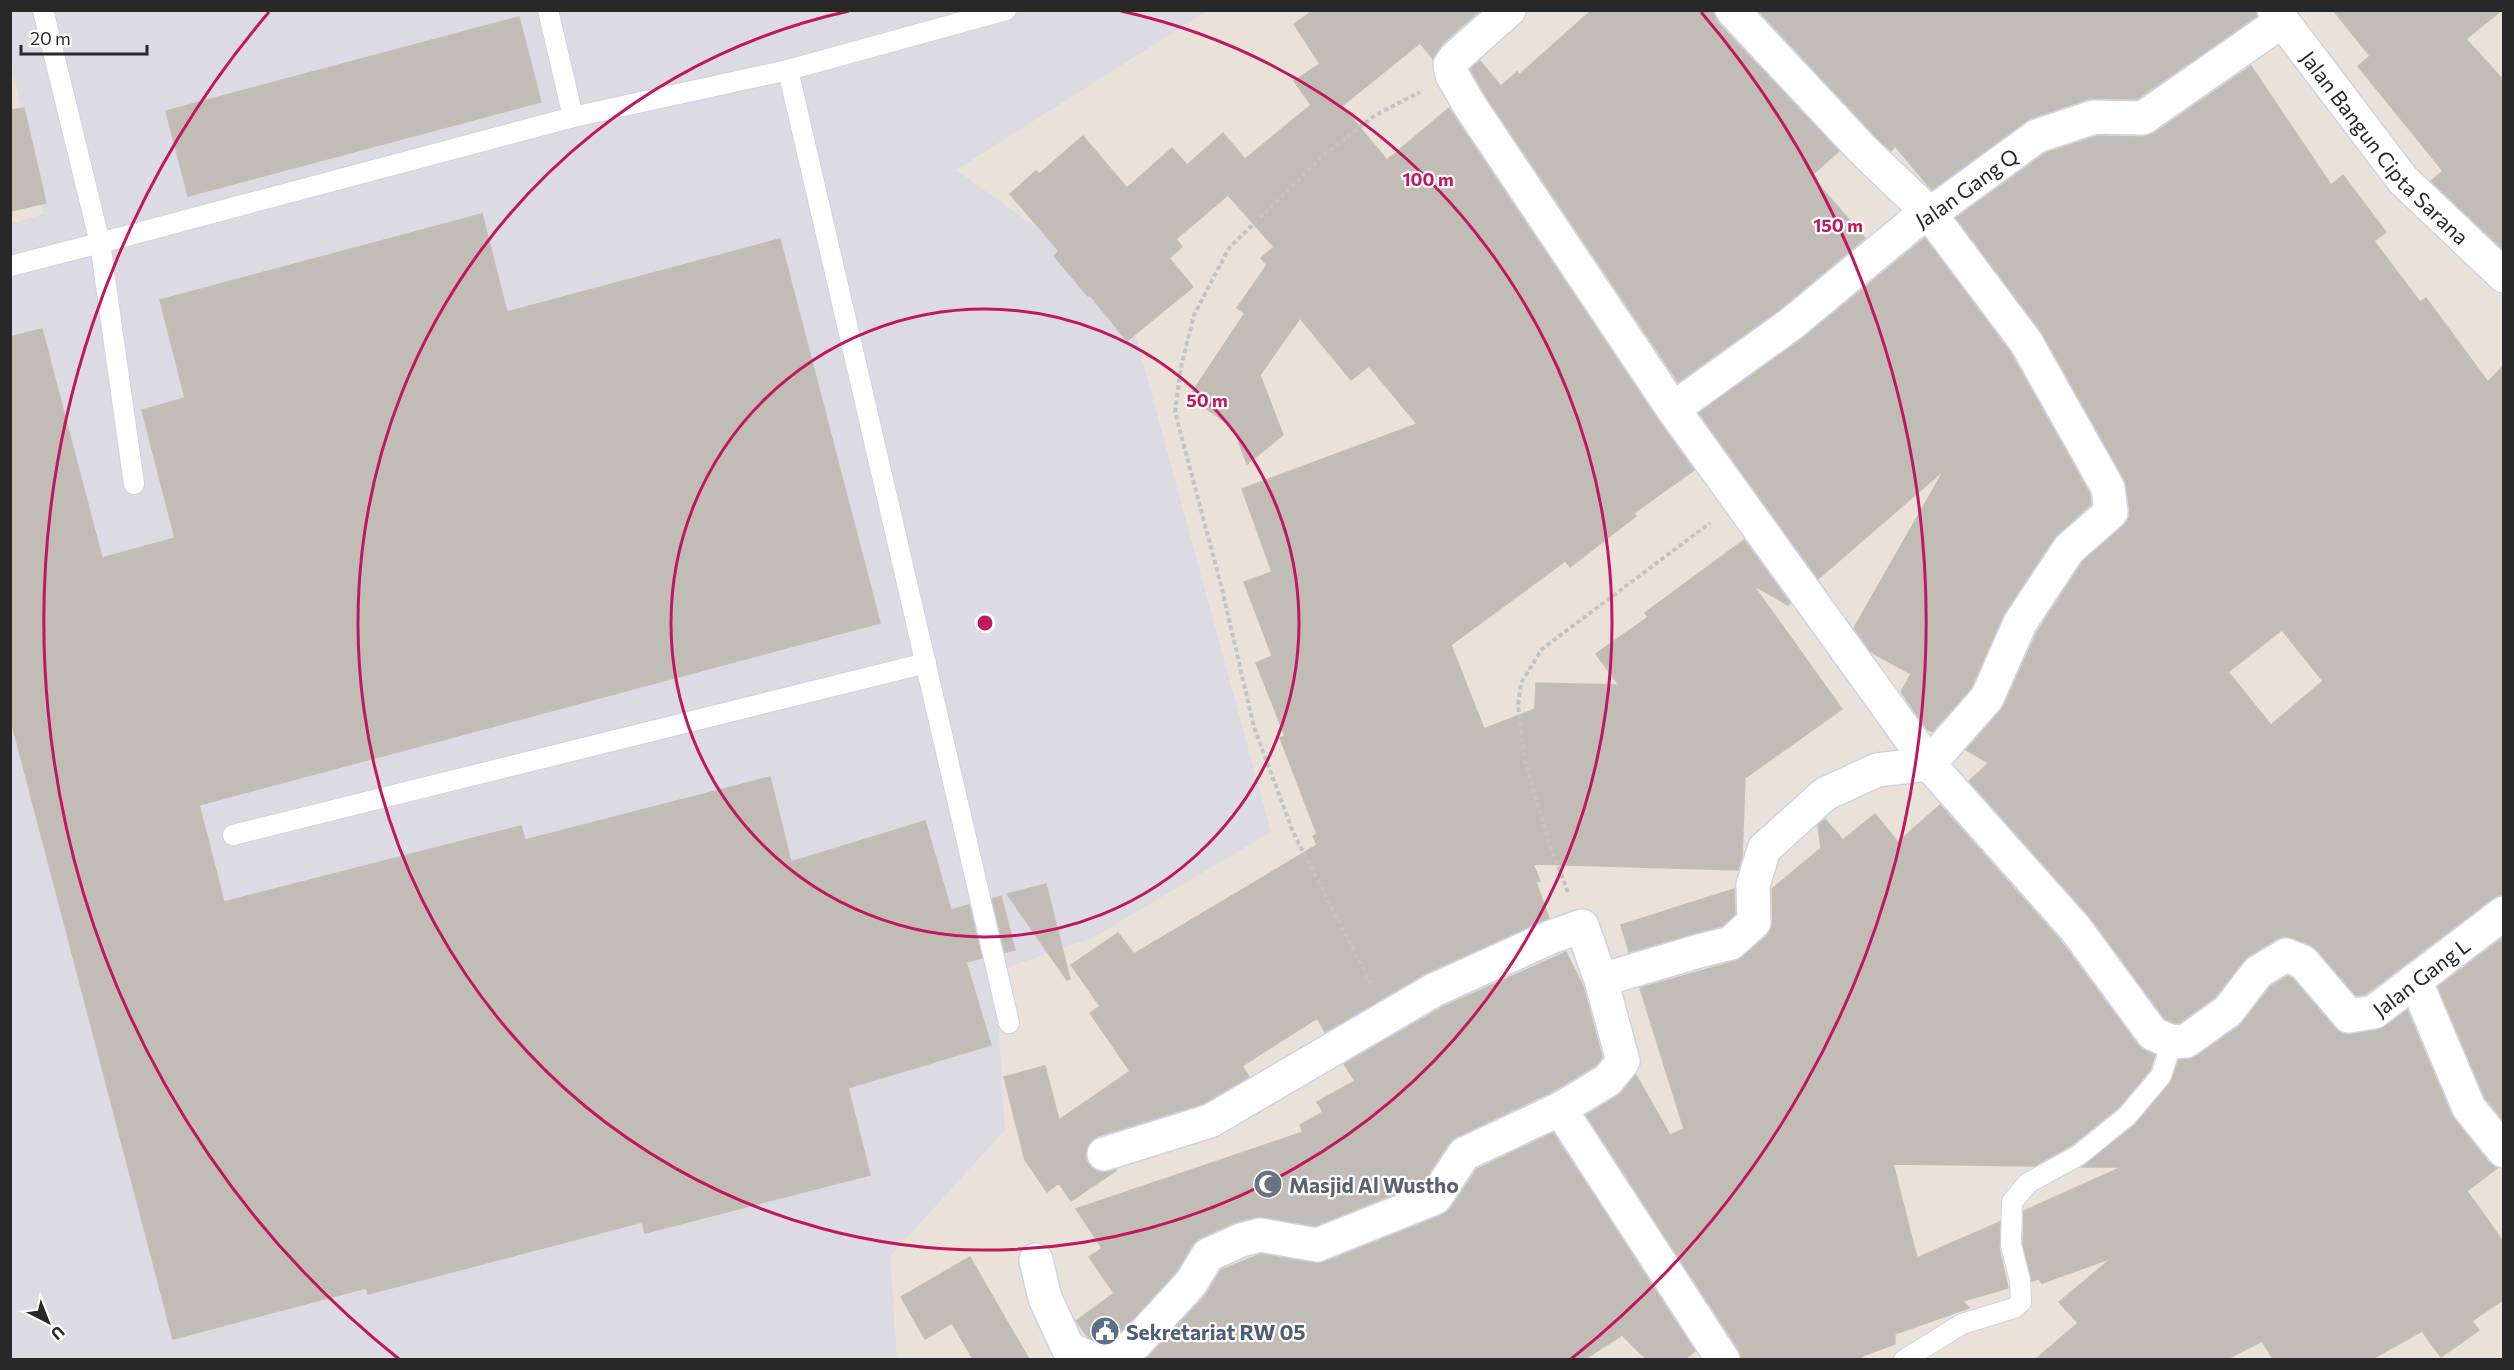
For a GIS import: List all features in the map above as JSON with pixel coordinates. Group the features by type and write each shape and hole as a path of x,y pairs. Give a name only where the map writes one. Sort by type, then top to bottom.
{"street":[{"path":"1509,10 1450,65 1452,75 1470,106 1673,409 1929,764 2074,928 2153,1034 2172,1042"},
{"path":"1601,980 1731,943 1754,922 1753,885 1764,849 1826,794 1877,770 1929,764 1987,698 2020,623 2070,549 2111,512 2108,488 2026,342 1930,214 1863,150 1732,10"},
{"name":"Jalan Gang Q","path":"1673,409 1791,324 1913,224 2037,136 2094,117 2143,118 2278,16"},
{"name":"Jalan Bangun Cipta Sarana","path":"2278,16 2403,180 2504,276"},
{"name":"Jalan Gang L","path":"2172,1042 2186,1041 2228,1011 2258,972 2286,955 2303,962 2349,1016 2374,1012 2504,913"},
{"path":"1104,1154 1210,1121 1434,990 1582,926 1601,980 1623,1061 1608,1080 1560,1109 1464,1154 1435,1198 1317,1245 1260,1235 1241,1240 1208,1255 1191,1283 1136,1343 1112,1359"},
{"path":"2415,980 2469,1108 2504,1151"},
{"path":"1560,1109 1723,1359"},
{"path":"1036,1260 1045,1298 1070,1356"}],"lane":[{"path":"43,10 100,243 134,484"},
{"path":"548,10 573,117"},
{"path":"10,266 573,117 788,70 1006,10"},
{"path":"788,70 1009,1023"},
{"path":"233,835 926,663"},
{"path":"1904,1359 1962,1324 2014,1308 2021,1302 2020,1280 2011,1245 2012,1202 2028,1183 2079,1155 2127,1116 2161,1076 2172,1042"}],"path":[{"path":"1388,1017 1293,832 1254,727 1221,585 1175,412 1180,367 1194,315 1229,248 1324,155 1374,116 1452,75"},
{"path":"1582,926 1548,840 1525,761 1518,705 1521,683 1542,650 1739,500"}],"shaded area":[{"path":"10,11 1207,11 956,170 1123,289 1271,832 1094,937 995,972 1005,1130 890,1256 897,1359 11,1359 10,224 44,214 11,62"}],"building":[{"path":"1314,10 1480,10 1442,44 1433,59 1420,43 1342,106 1387,160 1449,108 1657,419 1694,470 1634,513 1636,516 1570,567 1565,561 1451,645 1484,729 1535,709 1536,683 1619,685 1596,654 1648,617 1645,613 1744,540 1790,603 1788,605 1753,585 1842,709 1745,778 1742,857 1738,870 1533,864 1540,881 1536,882 1549,918 1426,973 1325,1032 1317,1018 1242,1066 1249,1077 1202,1104 1098,1136 1086,1149 1086,1160 1099,1172 1117,1170 1071,1201 1059,1183 1047,1192 1025,1160 1004,1077 1045,1066 1059,1120 1130,1071 1090,1013 1100,1006 1071,965 1118,933 1134,954 1317,845 1313,836 1317,834 1280,738 1285,736 1256,663 1272,656 1244,582 1272,572 1242,489 1417,424 1369,366 1351,380 1300,318 1260,375 1283,435 1247,464 1233,427 1189,397 1245,313 1237,308 1267,265 1261,258 1274,247 1228,195 1176,239 1182,247 1169,258 1193,287 1127,341 1090,295 1088,296 1054,256 1059,251 1010,194 1036,171 1039,174 1083,136 1127,188 1172,148 1187,165 1223,133 1245,159 1311,105 1294,81 1320,64 1294,24"},
{"path":"1592,10 1714,10 1718,23 1839,151 1811,176 1865,238 1780,309 1678,382 1470,69 1480,61 1501,86 1517,72 1519,75"},
{"path":"1758,10 2256,10 2257,16 2137,99 2088,99 2031,118 1932,190 1895,146 1891,151 1876,137"},
{"path":"2333,10 2502,10 2466,39 2504,81 2504,250 2431,181 2443,171 2358,66 2370,56"},
{"path":"519,17 541,102 188,196 166,111"},
{"path":"2251,66 2331,185 2343,175 2386,232 2374,241 2420,302 2426,298 2488,382 2504,365 2504,895 2493,898 2366,994 2356,996 2311,945 2284,936 2248,956 2215,997 2179,1023 2165,1019 2089,916 1969,781 1989,763 1966,750 2004,706 2037,632 2083,561 2123,526 2129,518 2130,510 2124,479 2042,333 1956,218 2046,153 2097,136 2143,137 2153,134","holes":["2282,630 2323,681 2271,725 2228,672"]},
{"path":"24,108 46,203 10,211 10,110"},
{"path":"482,214 507,312 780,239 880,623 199,805 224,902 521,826 525,840 770,777 791,862 925,821 951,910 969,905 982,958 966,962 991,1045 848,1088 870,1175 645,1233 642,1222 368,1294 366,1288 173,1339 10,716 10,337 42,329 102,558 175,538 142,410 185,398 160,300"},
{"path":"1925,238 2010,352 2090,494 2091,504 2053,539 2004,613 1971,688 1932,732 1927,729 1901,692 1911,674 1871,652 1854,628 1944,470 1818,579 1699,413 1803,338"},
{"path":"1940,805 2060,940 2138,1045 2155,1055 2150,1070 2119,1107 2072,1145 2034,1166 1893,1164 1917,1258 2000,1222 1999,1248 2008,1288 1963,1301 1969,1308 1895,1334 1895,1344 1859,1359 1742,1359 1739,1350 1586,1115 1618,1096 1636,1075 1670,1135 1684,1129 1640,988 1736,961 1767,936 1773,922 1772,889 1821,848 1818,825 1825,819 1843,840 1875,814 1898,842"},
{"path":"1046,884 1070,979 1067,980 1007,894"},
{"path":"1734,889 1735,914 1722,926 1629,952 1621,925"},
{"path":"1001,896 1015,950 1005,952 992,899"},
{"path":"2504,937 2504,1121 2485,1098 2438,987"},
{"path":"1566,952 1583,986 1602,1057 1595,1066 1551,1092 1456,1137 1448,1144 1423,1183 1315,1226 1256,1217 1233,1223 1200,1238 1192,1245 1176,1272 1124,1329 1102,1344 1088,1337 1076,1321 1114,1293 1089,1257 1102,1248 1076,1209 1303,1132 1300,1125 1323,1112 1317,1102 1355,1081 1344,1064 1443,1007"},
{"path":"2288,976 2343,1034 2378,1030 2407,1010 2452,1116 2489,1163 2497,1168 2467,1191 2504,1243 2504,1299 2472,1321 2479,1330 2441,1357 2422,1331 2372,1359 2273,1359 2262,1341 2227,1359 2036,1359 2078,1323 2059,1302 2112,1258 2042,1283 2039,1279 2032,1281 2023,1244 2024,1211 2122,1167 2082,1167 2136,1124 2170,1083 2179,1060 2197,1056 2239,1026 2271,986"},
{"path":"1553,1133 1695,1351 1685,1359 1646,1359 1622,1335 1585,1359 1145,1359 1205,1296 1221,1270 1261,1254 1314,1263 1324,1262 1442,1215 1451,1208 1477,1169"},
{"path":"970,1257 1029,1359 973,1359 952,1323 925,1339 901,1297"}],"place":[{"name":"Masjid Al Wustho","path":"1268,1184"},
{"name":"Sekretariat RW 05","path":"1105,1331"}]}
